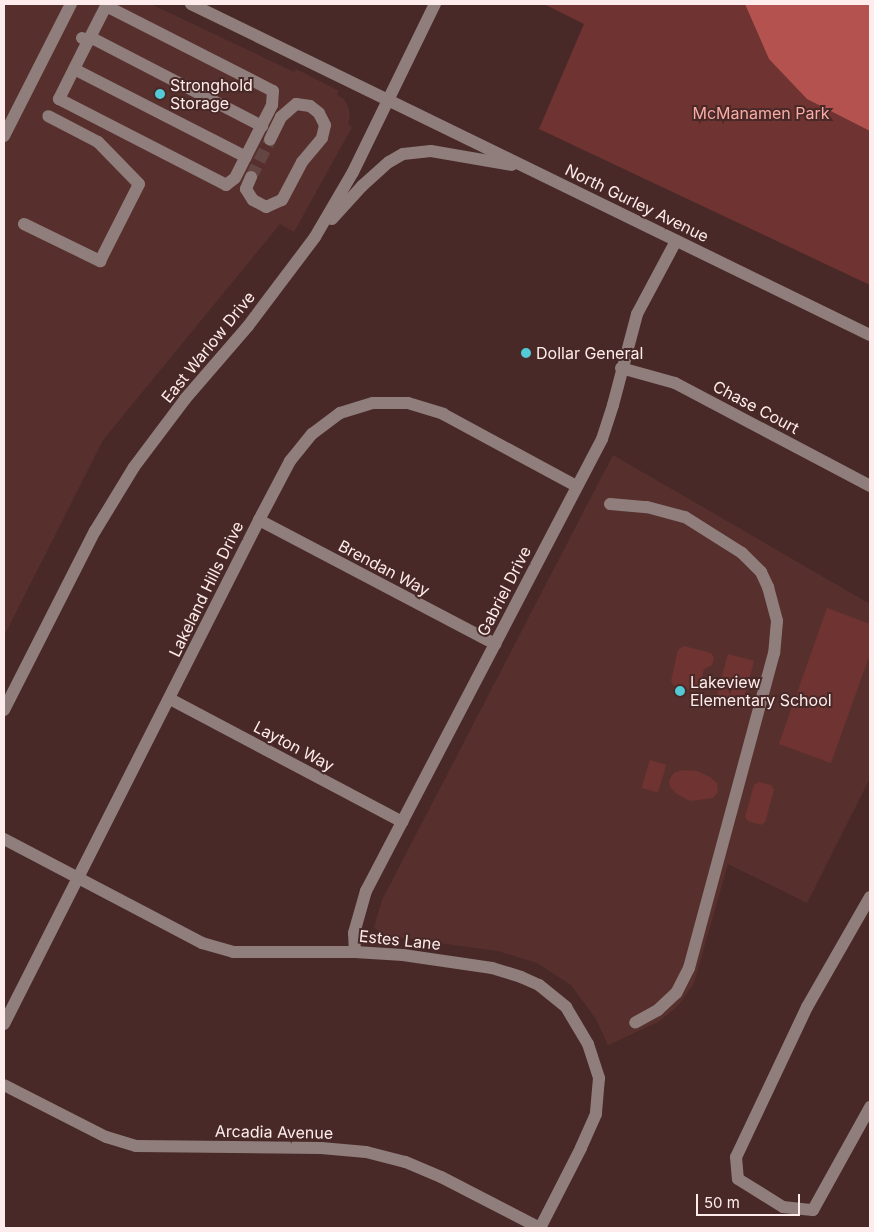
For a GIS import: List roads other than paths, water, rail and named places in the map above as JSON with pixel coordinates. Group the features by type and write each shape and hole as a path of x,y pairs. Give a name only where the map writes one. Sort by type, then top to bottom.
{"street":[{"name":"North Gurley Avenue","path":"191,4 870,335"},
{"name":"East Warlow Drive","path":"4,710 95,531 134,467 185,399 248,326 315,237 353,172 390,100 435,4"},
{"path":"4,136 65,5"},
{"path":"106,6 272,90 272,104 235,178 226,185 59,99 87,38 106,6"},
{"path":"87,38 262,126"},
{"path":"74,69 246,157"},
{"path":"251,177 246,189 253,200 266,207 282,200 302,162 322,138 325,125 319,113 310,106 296,104 281,117 270,140"},
{"path":"24,224 100,261 139,184 98,142 48,116"},
{"path":"315,237 362,186 388,162 403,154 431,151 528,168"},
{"name":"Gabriel Drive","path":"355,952 354,933 366,891 602,439 637,314 676,241"},
{"name":"Chase Court","path":"621,368 675,383 870,486"},
{"name":"Lakeland Hills Drive","path":"4,1024 259,520 290,461 312,434 340,413 373,403 408,403 443,414 576,486"},
{"path":"610,504 646,507 684,518 742,553 761,572 768,587 777,621 774,653 689,968 676,993 658,1010 635,1023"},
{"name":"Brendan Way","path":"259,520 495,644"},
{"name":"Layton Way","path":"170,698 402,822"},
{"name":"Estes Lane","path":"4,840 202,942 233,952 355,952 404,955 513,974 539,985 566,1007 588,1044 598,1078 596,1114 582,1148 540,1228"},
{"path":"870,897 807,1007 740,1148 736,1157 738,1179 783,1207 813,1210 870,1107"},
{"name":"Arcadia Avenue","path":"4,1085 106,1137 136,1146 321,1148 366,1152 405,1162 441,1177 540,1228"}],"tunnel":[{"path":"251,177 270,140"}],"place":[{"name":"Stronghold Storage","path":"160,94"},
{"name":"Dollar General","path":"526,353"},
{"name":"Lakeview Elementary School","path":"680,691"}],"park label":[{"name":"McManamen Park","path":"761,113"}]}
